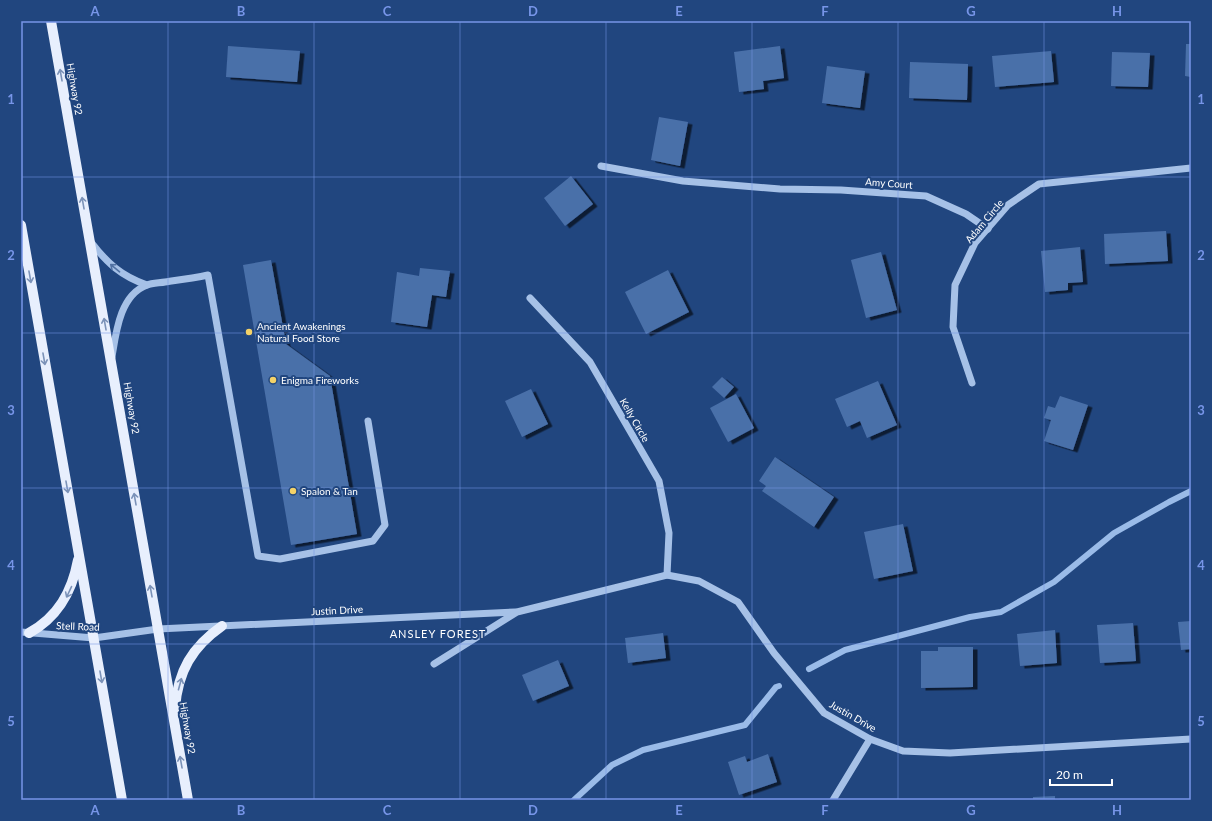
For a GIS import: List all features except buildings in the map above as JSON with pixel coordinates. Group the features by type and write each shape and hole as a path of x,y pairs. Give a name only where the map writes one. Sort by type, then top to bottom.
{"main road":[{"name":"Highway 92","path":"51,21 188,800"},
{"path":"21,225 122,800"},
{"path":"25,632 46,621 55,613 63,602 75,577 79,554"},
{"path":"174,722 178,687 184,669 202,642 222,626"}],"street":[{"name":"Amy Court","path":"600,166 683,181 780,189 841,190 926,196 966,214 988,229"},
{"name":"Adam Circle","path":"972,383 953,327 955,285 975,243 1008,205 1039,184 1191,168"},
{"path":"90,242 108,262 124,275 147,285"},
{"path":"111,363 121,313 127,302 135,293 147,285 208,275 258,556 280,560 373,541 385,525 368,421"},
{"name":"Kelly Circle","path":"530,298 590,362 659,481 669,533 666,574"},
{"name":"Justin Drive","path":"158,629 517,612 666,574 699,581 738,602 774,653 824,713 870,739 902,751 950,753 1191,739"},
{"name":"Justin Drive","path":"434,664 517,612"},
{"name":"Stell Road","path":"25,632 94,638 158,629"},
{"path":"833,800 870,739"}],"waterway":[{"path":"809,669 845,650 970,617 1001,612 1054,582 1114,533 1191,491"},
{"path":"574,800 612,765 643,750 745,725 776,687 779,686"}],"place":[{"name":"Ancient Awakenings Natural Food Store","path":"249,332"},
{"name":"Enigma Fireworks","path":"273,380"},
{"name":"Spalon & Tan","path":"293,491"}],"district":[{"name":"ANSLEY FOREST","path":"438,633"}]}
